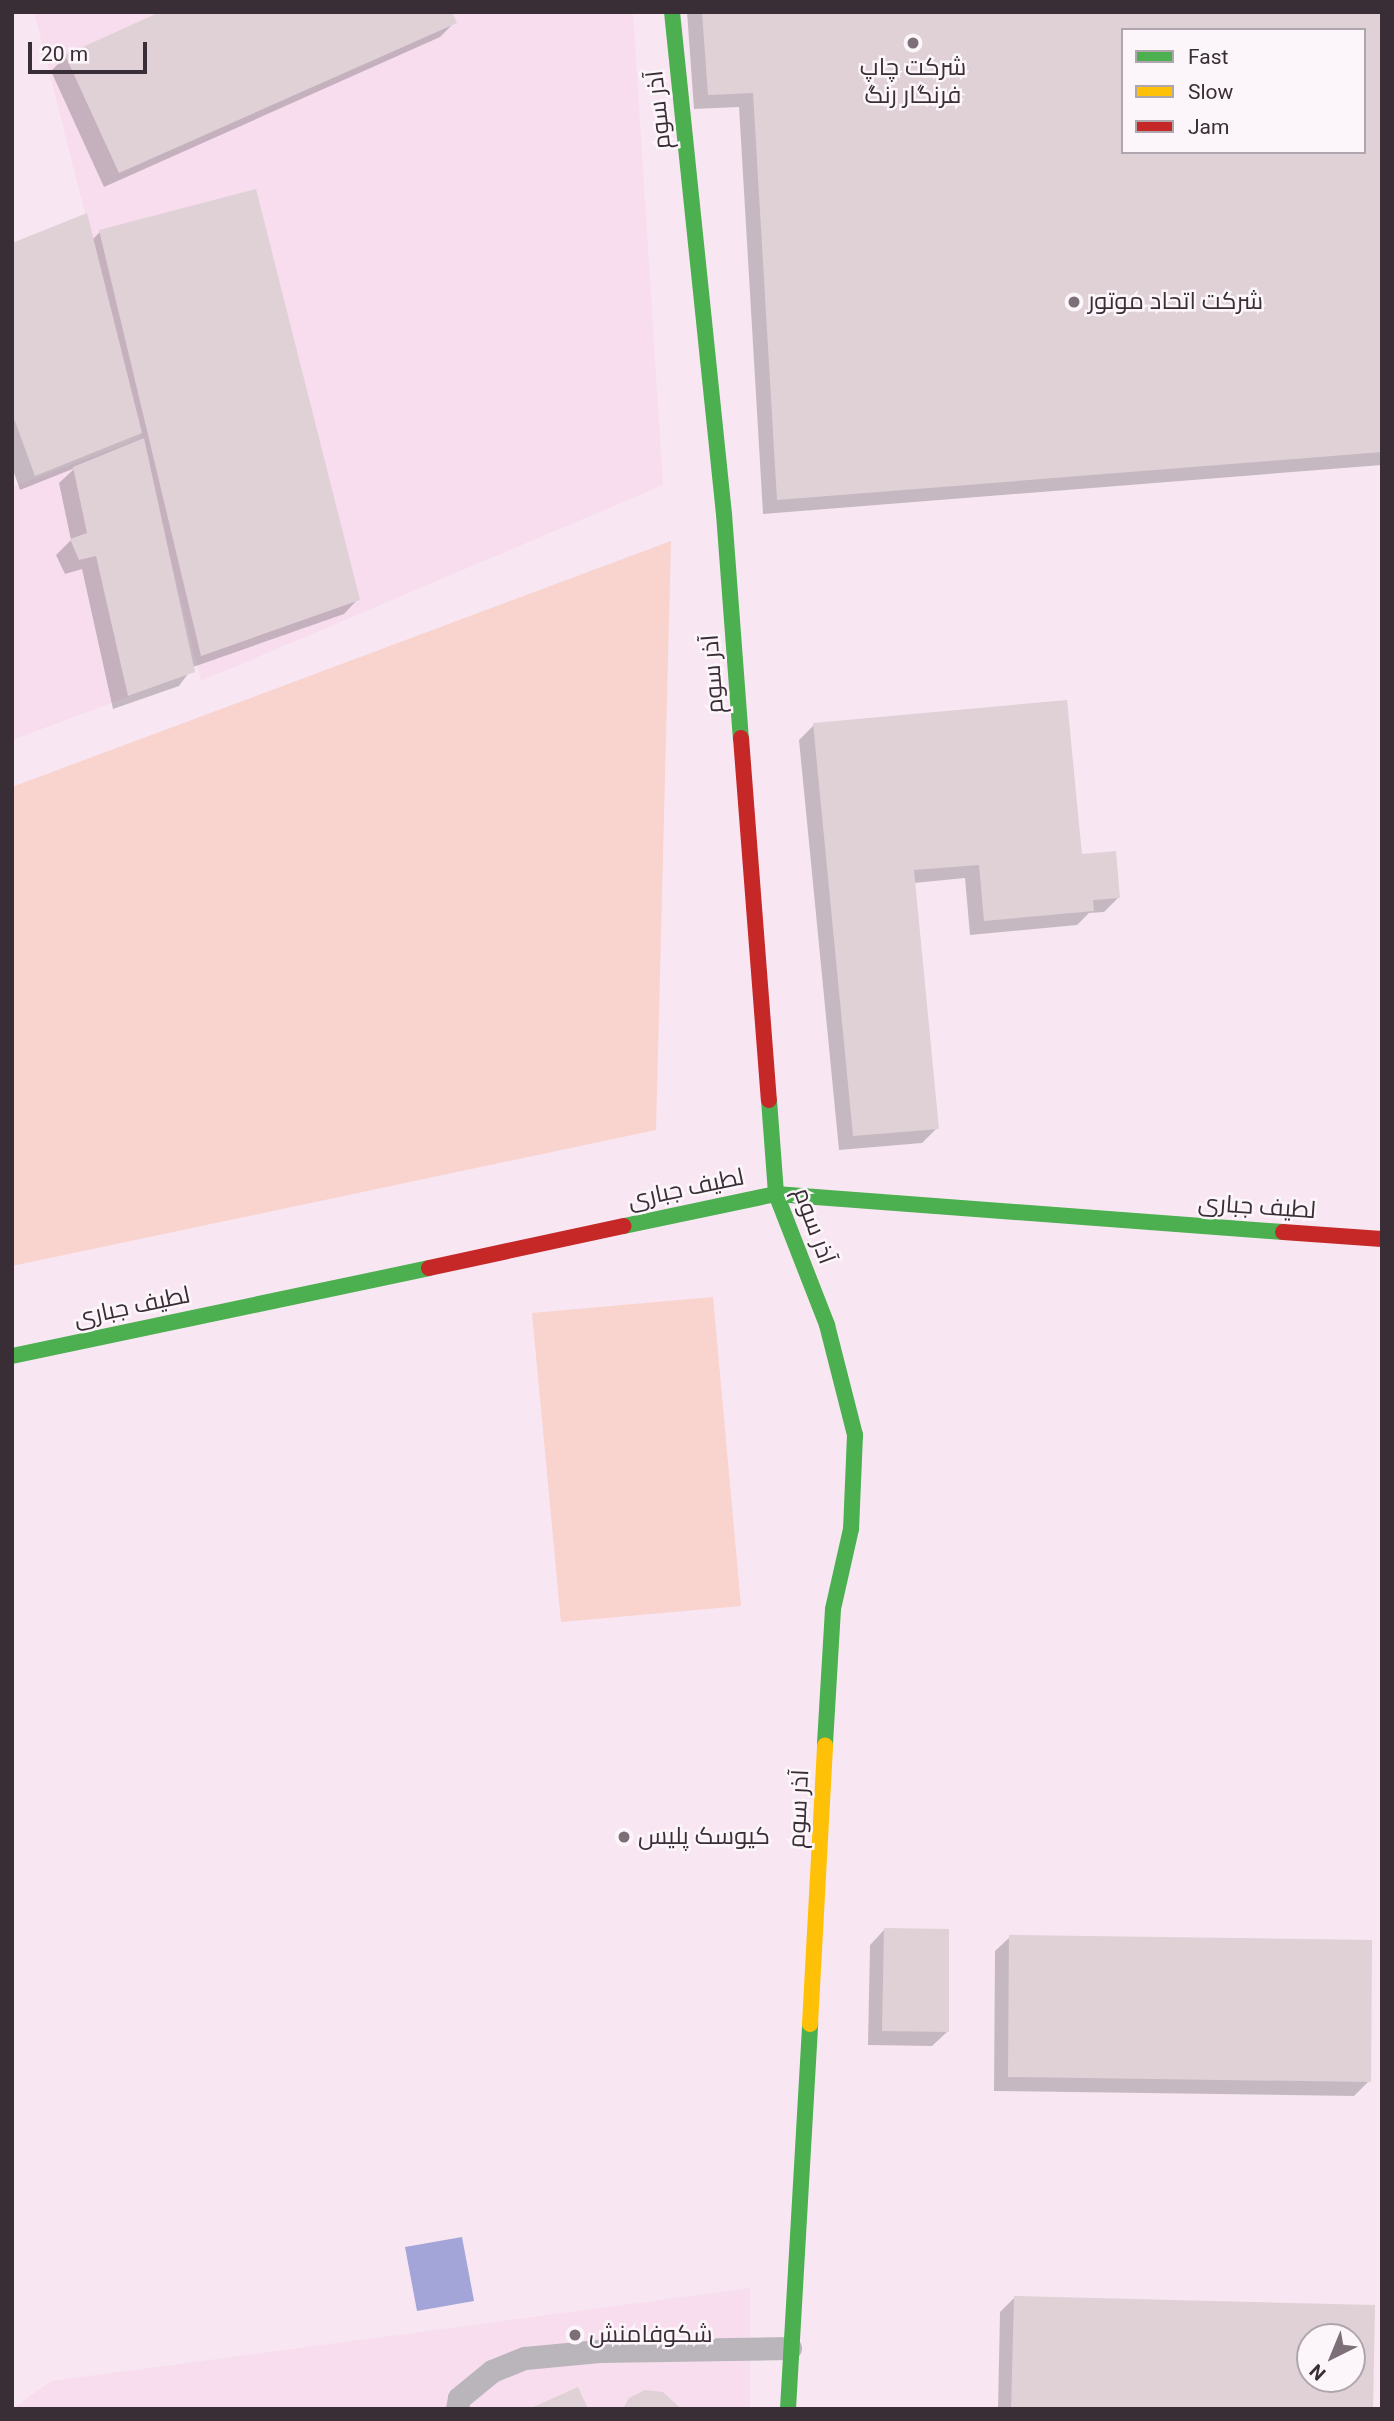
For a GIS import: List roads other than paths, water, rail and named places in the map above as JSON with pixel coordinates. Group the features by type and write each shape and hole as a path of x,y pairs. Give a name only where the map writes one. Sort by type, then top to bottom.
{"street":[{"name":"آذر سوم","path":"672,12 723,514 776,1194 827,1325 855,1435 851,1530 833,1609 788,2409"},
{"name":"لطیف جباری","path":"12,1356 776,1194 1382,1239"}],"lane":[{"path":"457,2409 459,2398 492,2371 524,2358 599,2351 790,2348"}],"water":[{"path":"462,2237 474,2301 417,2311 405,2247"}],"place":[{"name":"شرکت چاپ فرنگار رنگ","path":"913,43"},
{"name":"شرکت اتحاد موتور","path":"1074,302"},
{"name":"کیوسک پلیس","path":"624,1837"},
{"name":"شکوفامنش","path":"575,2335"}]}
